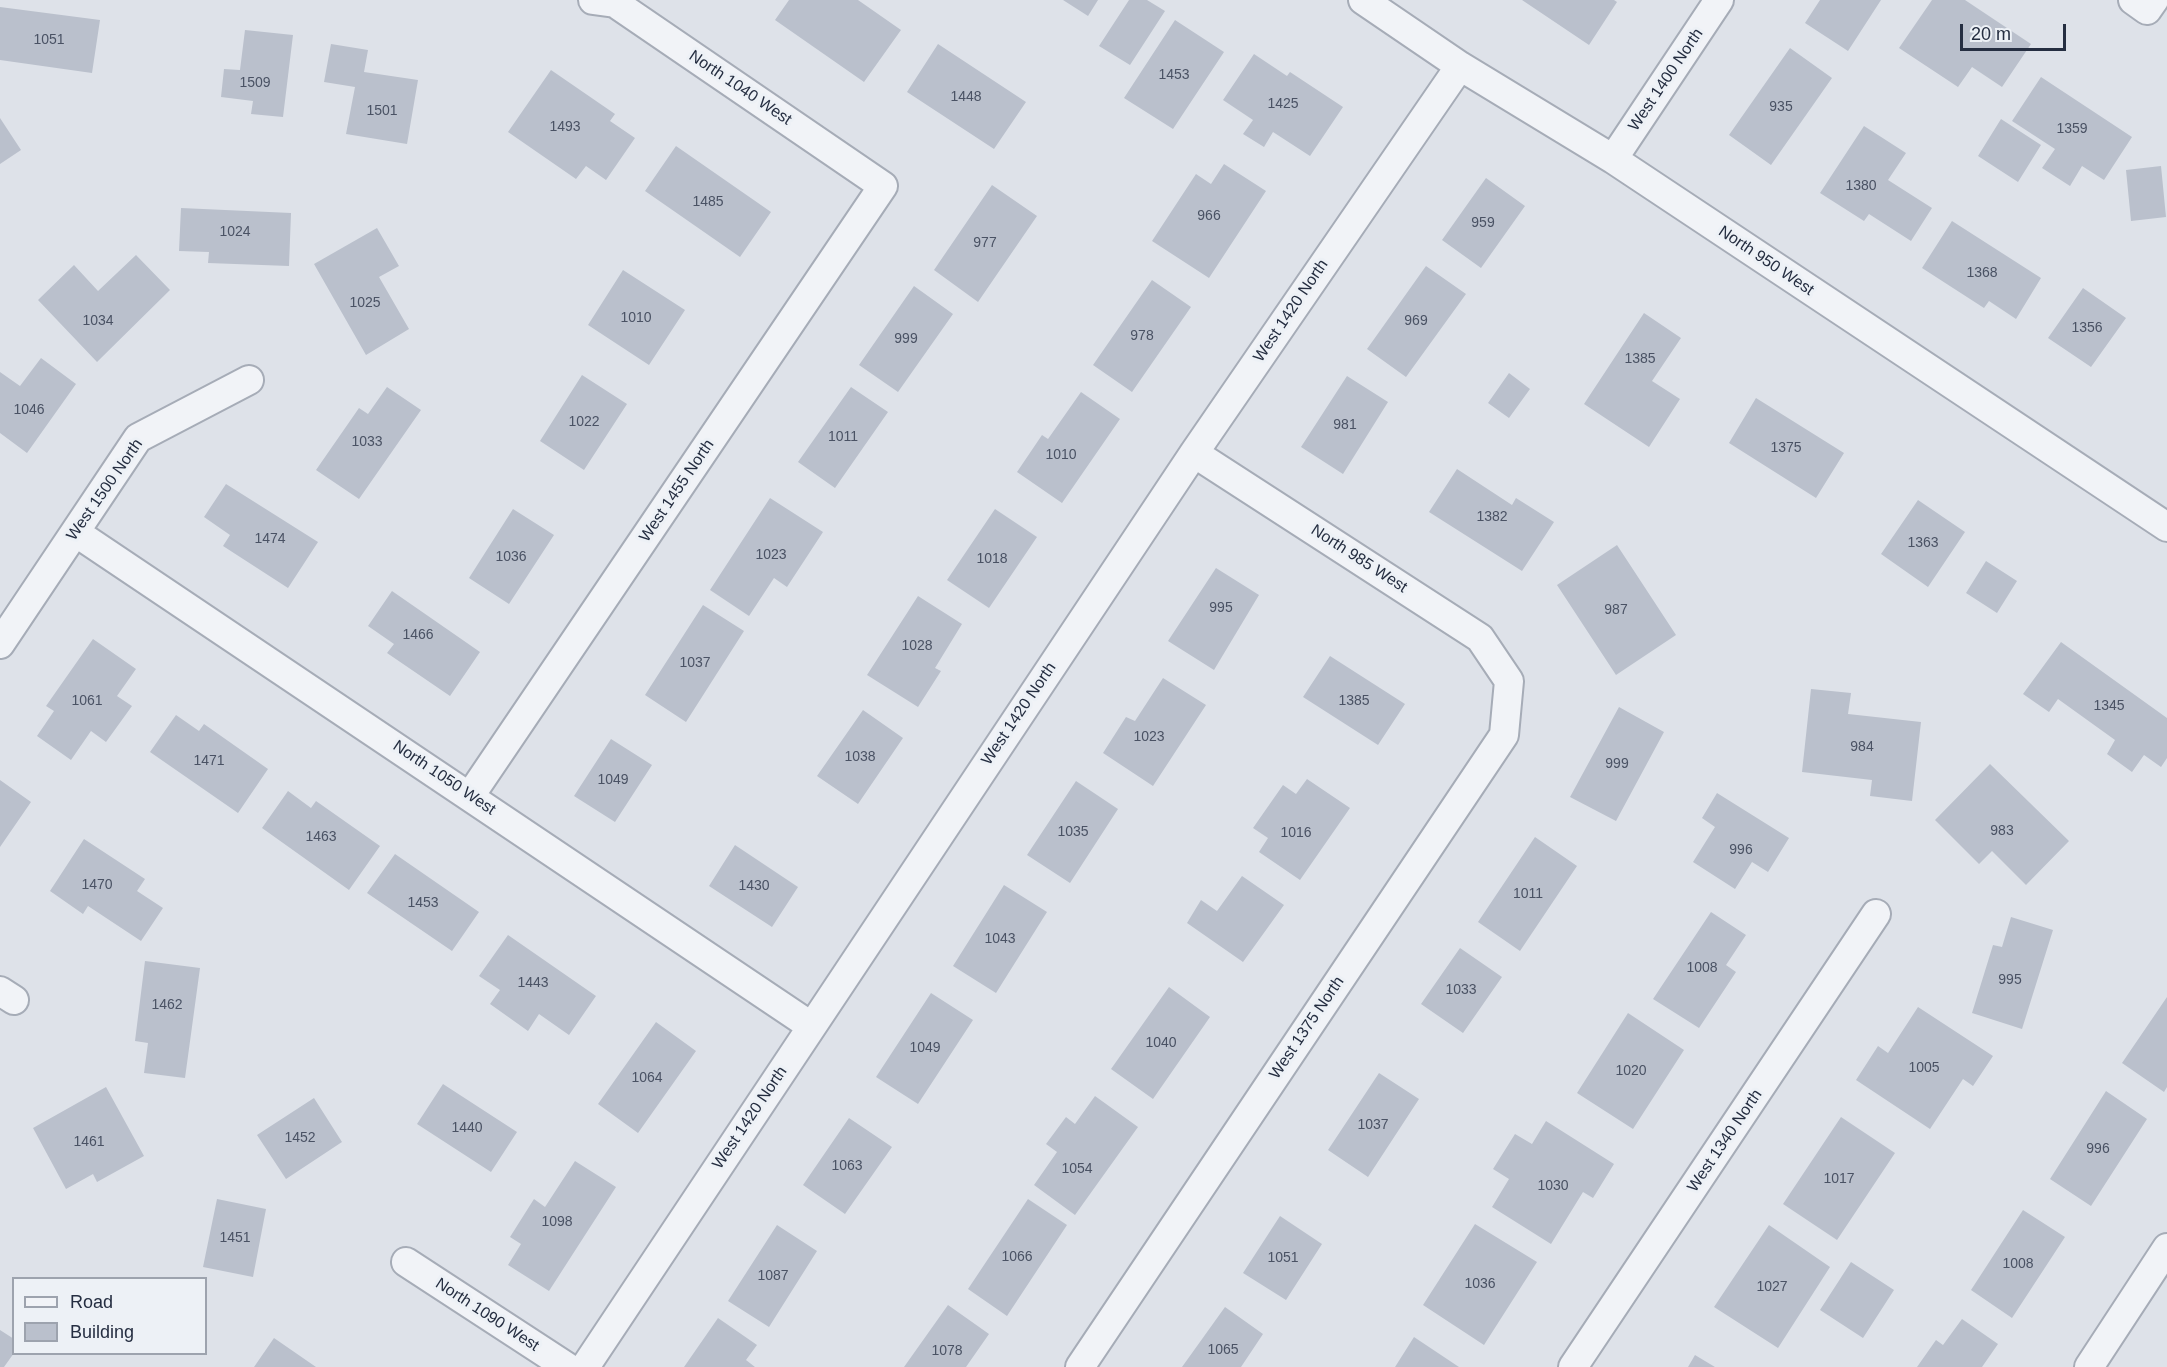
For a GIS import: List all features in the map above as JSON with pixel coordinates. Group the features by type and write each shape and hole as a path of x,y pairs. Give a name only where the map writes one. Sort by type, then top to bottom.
{"street":[{"name":"North 1040 West","path":"593,0 615,3 883,186"},
{"name":"North 950 West","path":"1363,0 1460,66 1613,159 2167,527"},
{"name":"West 1400 North","path":"1613,159 1719,0"},
{"name":"West 1420 North","path":"585,1367 1194,453 1460,66"},
{"name":"West 1455 North","path":"470,796 883,186"},
{"name":"West 1500 North","path":"0,644 138,438 249,380"},
{"name":"North 985 West","path":"1194,453 1480,638 1509,681"},
{"name":"North 1050 West","path":"75,532 811,1026"},
{"name":"West 1375 North","path":"1080,1367 1504,735 1509,681"},
{"name":"West 1340 North","path":"1573,1367 1876,914"},
{"path":"2089,1367 2167,1248"},
{"name":"North 1090 West","path":"406,1262 567,1367"}],"building":[{"path":"789,0 858,0 901,30 864,82 775,20"},
{"path":"1063,0 1098,0 1088,16"},
{"path":"1129,0 1147,0 1165,11 1130,65 1099,46"},
{"path":"1522,0 1614,0 1617,2 1589,45"},
{"path":"1820,0 1881,0 1848,51 1805,23"},
{"path":"1932,0 1965,0 2031,44 2002,87 1972,67 1958,87 1899,48"},
{"path":"0,7 100,20 92,73 0,60"},
{"path":"1175,20 1224,52 1173,129 1124,98"},
{"path":"245,30 293,35 283,117 251,114 253,101 221,97 224,69 240,70"},
{"path":"331,44 368,50 364,72 418,80 407,144 346,134 355,87 324,82"},
{"path":"938,44 1026,102 994,149 907,92"},
{"path":"1790,48 1832,78 1771,165 1729,135"},
{"path":"1254,54 1287,76 1290,72 1343,107 1310,156 1273,132 1264,147 1243,134 1253,120 1223,100"},
{"path":"551,70 615,114 610,121 635,138 606,180 586,166 576,179 508,132"},
{"path":"2041,77 2132,137 2104,180 2082,166 2070,186 2042,168 2055,149 2012,121"},
{"path":"0,118 21,150 0,164"},
{"path":"2001,119 2041,145 2018,182 1978,156"},
{"path":"1864,126 1906,153 1888,180 1932,208 1911,241 1869,214 1864,221 1820,193"},
{"path":"676,146 771,212 740,257 645,191"},
{"path":"1224,164 1266,191 1209,278 1152,241 1196,174 1211,184"},
{"path":"2161,166 2166,217 2131,221 2126,170"},
{"path":"1486,178 1525,206 1481,268 1442,240"},
{"path":"992,185 1037,216 978,302 934,270"},
{"path":"181,208 291,213 289,266 208,263 209,252 179,251"},
{"path":"1952,221 2041,278 2016,319 1989,301 1984,308 1922,268"},
{"path":"377,228 399,266 379,277 409,329 366,355 314,264"},
{"path":"136,255 170,290 97,362 38,300 74,265 98,291"},
{"path":"1426,266 1466,294 1406,377 1367,349"},
{"path":"623,270 685,310 649,365 588,325"},
{"path":"1152,280 1191,307 1132,392 1093,365"},
{"path":"914,286 953,314 898,392 859,365"},
{"path":"2083,288 2126,318 2091,367 2048,338"},
{"path":"1644,313 1681,338 1652,381 1680,399 1649,447 1584,404"},
{"path":"41,358 76,384 27,453 0,433 0,372 20,386"},
{"path":"1509,373 1530,389 1509,418 1488,403"},
{"path":"582,375 627,404 584,470 540,441"},
{"path":"1347,376 1388,402 1343,474 1301,447"},
{"path":"387,387 421,410 359,499 316,470 359,408 368,414"},
{"path":"851,387 888,412 835,488 798,462"},
{"path":"1081,392 1120,419 1062,503 1017,472 1042,435 1048,439"},
{"path":"1756,398 1844,453 1816,498 1729,443"},
{"path":"1457,469 1512,505 1516,498 1554,522 1522,571 1429,512"},
{"path":"226,484 318,542 288,588 223,546 230,535 204,517"},
{"path":"770,498 823,532 787,587 774,578 749,616 710,590"},
{"path":"1918,500 1965,532 1928,587 1881,554"},
{"path":"513,509 554,535 509,604 469,578"},
{"path":"995,509 1037,537 989,608 947,580"},
{"path":"1617,545 1676,635 1616,675 1557,585"},
{"path":"1986,561 2017,581 1997,613 1966,593"},
{"path":"1216,568 1259,595 1214,670 1168,641"},
{"path":"392,591 480,652 450,696 387,653 394,644 368,626"},
{"path":"918,596 962,624 935,668 941,671 918,707 867,675"},
{"path":"703,605 744,631 686,722 645,695"},
{"path":"93,639 136,669 117,696 132,706 106,742 91,731 71,760 37,736 54,711 46,706"},
{"path":"2061,642 2167,718 2167,758 2161,767 2144,755 2132,772 2107,754 2115,740 2058,699 2049,712 2023,694"},
{"path":"1330,656 1405,704 1378,745 1303,697"},
{"path":"1163,678 1206,705 1153,786 1103,753 1126,717 1135,721"},
{"path":"1811,689 1851,693 1848,714 1921,722 1912,801 1870,796 1872,780 1802,772"},
{"path":"1619,707 1664,732 1616,821 1570,797"},
{"path":"863,710 903,738 858,804 817,776"},
{"path":"176,715 199,731 204,724 268,769 238,813 150,752"},
{"path":"611,739 652,765 615,822 574,796"},
{"path":"1990,764 2069,841 2026,885 1992,851 1979,864 1935,820"},
{"path":"1307,779 1350,808 1300,880 1259,852 1268,838 1253,828 1283,785 1296,794"},
{"path":"0,780 31,802 0,847"},
{"path":"1076,781 1118,809 1070,883 1027,855"},
{"path":"288,791 311,808 316,801 380,846 349,890 262,828"},
{"path":"1717,793 1789,838 1768,872 1752,862 1735,889 1693,862 1715,827 1702,818"},
{"path":"1535,837 1577,866 1520,951 1478,922"},
{"path":"84,839 145,879 137,891 163,908 141,941 88,906 83,914 50,891"},
{"path":"735,845 798,887 772,927 709,886"},
{"path":"395,854 479,912 452,951 367,893"},
{"path":"1242,876 1284,905 1243,962 1187,923 1201,900 1217,911"},
{"path":"1004,885 1047,912 996,993 953,966"},
{"path":"1711,912 1746,935 1726,965 1736,972 1699,1028 1653,999"},
{"path":"2011,917 2053,930 2022,1029 1972,1013 1993,945 2002,947"},
{"path":"508,935 596,996 569,1035 539,1014 528,1031 490,1004 500,990 479,976"},
{"path":"1460,948 1502,977 1463,1033 1421,1004"},
{"path":"145,961 200,968 185,1078 144,1073 148,1043 135,1041"},
{"path":"1169,987 1210,1017 1153,1099 1111,1069"},
{"path":"931,993 973,1020 918,1104 876,1077"},
{"path":"2167,997 2167,1087 2164,1092 2122,1063"},
{"path":"1918,1007 1993,1056 1973,1086 1963,1079 1930,1129 1856,1080 1878,1046 1888,1053"},
{"path":"1628,1013 1684,1050 1633,1129 1577,1093"},
{"path":"656,1022 696,1051 638,1133 598,1104"},
{"path":"1379,1073 1419,1099 1368,1177 1328,1150"},
{"path":"443,1084 517,1132 491,1172 417,1124"},
{"path":"106,1087 144,1156 97,1182 93,1174 66,1189 33,1128"},
{"path":"2106,1091 2147,1119 2091,1206 2050,1179"},
{"path":"1095,1096 1138,1127 1075,1215 1034,1185 1057,1152 1046,1144 1066,1117 1075,1124"},
{"path":"314,1098 342,1142 286,1179 257,1135"},
{"path":"1841,1117 1895,1153 1837,1240 1783,1204"},
{"path":"849,1118 892,1147 845,1214 803,1185"},
{"path":"1546,1121 1614,1164 1593,1198 1583,1192 1551,1244 1492,1207 1509,1179 1493,1169 1515,1134 1532,1144"},
{"path":"575,1161 616,1187 549,1291 508,1265 521,1244 510,1237 534,1199 545,1207"},
{"path":"217,1199 266,1209 253,1277 203,1267"},
{"path":"1028,1199 1067,1225 1007,1316 968,1289"},
{"path":"2023,1210 2065,1237 2012,1318 1971,1290"},
{"path":"1280,1216 1322,1244 1286,1300 1243,1273"},
{"path":"1475,1224 1537,1262 1484,1345 1423,1305"},
{"path":"777,1225 817,1251 769,1327 728,1301"},
{"path":"1769,1225 1830,1267 1778,1348 1714,1307"},
{"path":"1851,1262 1894,1290 1863,1338 1820,1310"},
{"path":"948,1305 989,1334 966,1367 904,1367"},
{"path":"1225,1307 1263,1334 1241,1367 1182,1367"},
{"path":"718,1318 757,1345 746,1360 755,1367 684,1367"},
{"path":"1962,1319 1998,1344 1982,1367 1917,1367 1936,1340 1943,1345"},
{"path":"0,1330 12,1338 13,1355 4,1367 0,1367"},
{"path":"1414,1337 1459,1367 1395,1367"},
{"path":"274,1338 316,1367 254,1367"},
{"path":"1695,1355 1715,1367 1688,1367"}]}
